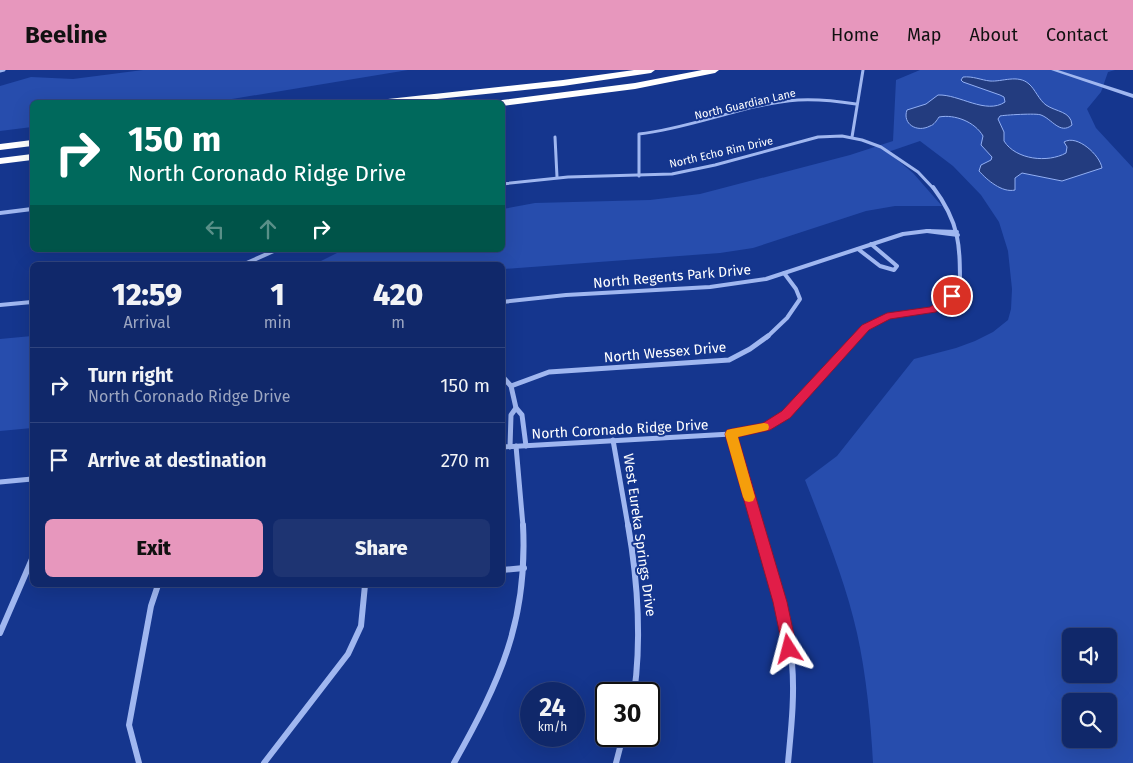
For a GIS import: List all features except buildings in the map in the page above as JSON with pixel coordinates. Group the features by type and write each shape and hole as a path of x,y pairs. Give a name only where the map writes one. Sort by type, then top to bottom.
{"highway":[{"path":"406,100 572,82 651,70"},
{"path":"505,103 635,86 715,70"},
{"path":"0,147 30,143"},
{"path":"0,161 30,157"}],"street":[{"path":"0,72 4,70"},
{"path":"852,137 863,70"},
{"path":"1053,70 1133,96"},
{"path":"1067,70 1133,91"},
{"name":"North Guardian Lane","path":"639,176 639,134 672,129 789,101 810,100 856,104"},
{"path":"555,136 558,177"},
{"name":"North Echo Rim Drive","path":"505,183 533,178 671,174 822,136 852,137"},
{"name":"North Coronado Ridge Drive","path":"505,447 731,434 766,427 786,414 865,328 887,316 932,310 944,303 960,288 957,234 950,213 940,196 917,172 888,149 852,137"},
{"path":"0,214 30,209"},
{"name":"North Regents Park Drive","path":"505,302 566,295 710,286 766,279 903,234 933,230 957,234"},
{"path":"858,249 882,268 894,270 896,266 894,263 871,244"},
{"path":"249,262 271,252"},
{"name":"North Wessex Drive","path":"511,386 549,372 729,360 749,351 794,310 800,299 796,289 784,273"},
{"path":"0,305 30,302"},
{"path":"505,379 511,386 516,408 522,415 526,446"},
{"path":"454,763 483,712 504,665 520,606 524,568 510,415 516,408"},
{"path":"731,434 785,619 792,664 792,712 788,763"},
{"name":"West Eureka Springs Drive","path":"614,440 640,610 640,665 636,682"},
{"path":"0,482 30,479"},
{"path":"0,633 30,564"},
{"path":"505,570 524,568"},
{"path":"139,763 130,725 151,606 157,587"},
{"path":"264,763 348,654 361,626 365,587"},
{"path":"616,763 620,747"}],"shaded area":[{"path":"143,70 408,70 226,100 30,100 30,127 0,131 0,86 31,77 73,79"},
{"path":"920,70 1115,70 1108,72 1101,92 1087,109 1096,128 1133,168 1133,763 873,763 868,698 857,633 841,576 805,480 837,456 914,359 956,348 993,332 1008,320 1011,309 1012,289 1008,251 999,222 981,195 953,166 920,141 888,152 913,173 942,206 895,206 866,211 753,248 720,253 505,269 505,262 319,262 339,252 505,252 505,209 535,203 650,200 700,194 850,155 893,141 896,80"},
{"path":"963,77 990,81 1020,79 1031,86 1046,105 1066,114 1071,120 1072,125 1064,128 1038,114 1000,116 998,119 1004,132 1004,141 1016,152 1033,158 1050,158 1066,153 1067,147 1064,142 1069,140 1075,141 1093,152 1102,168 1062,181 1022,173 1015,178 1015,190 1005,190 995,185 979,171 981,165 991,160 992,157 981,145 983,136 970,123 958,118 945,116 939,117 925,128 916,128 907,119 907,110 926,104 938,95 989,106 1005,102 1004,97 1000,95 963,82 961,80"},
{"path":"30,336 30,428 0,431 0,339"}],"slow traffic":[{"path":"749,497 731,434 764,427"}],"route":[{"path":"789,649 785,619 731,434 766,427 786,414 865,328 887,316 932,310 952,296"}]}
